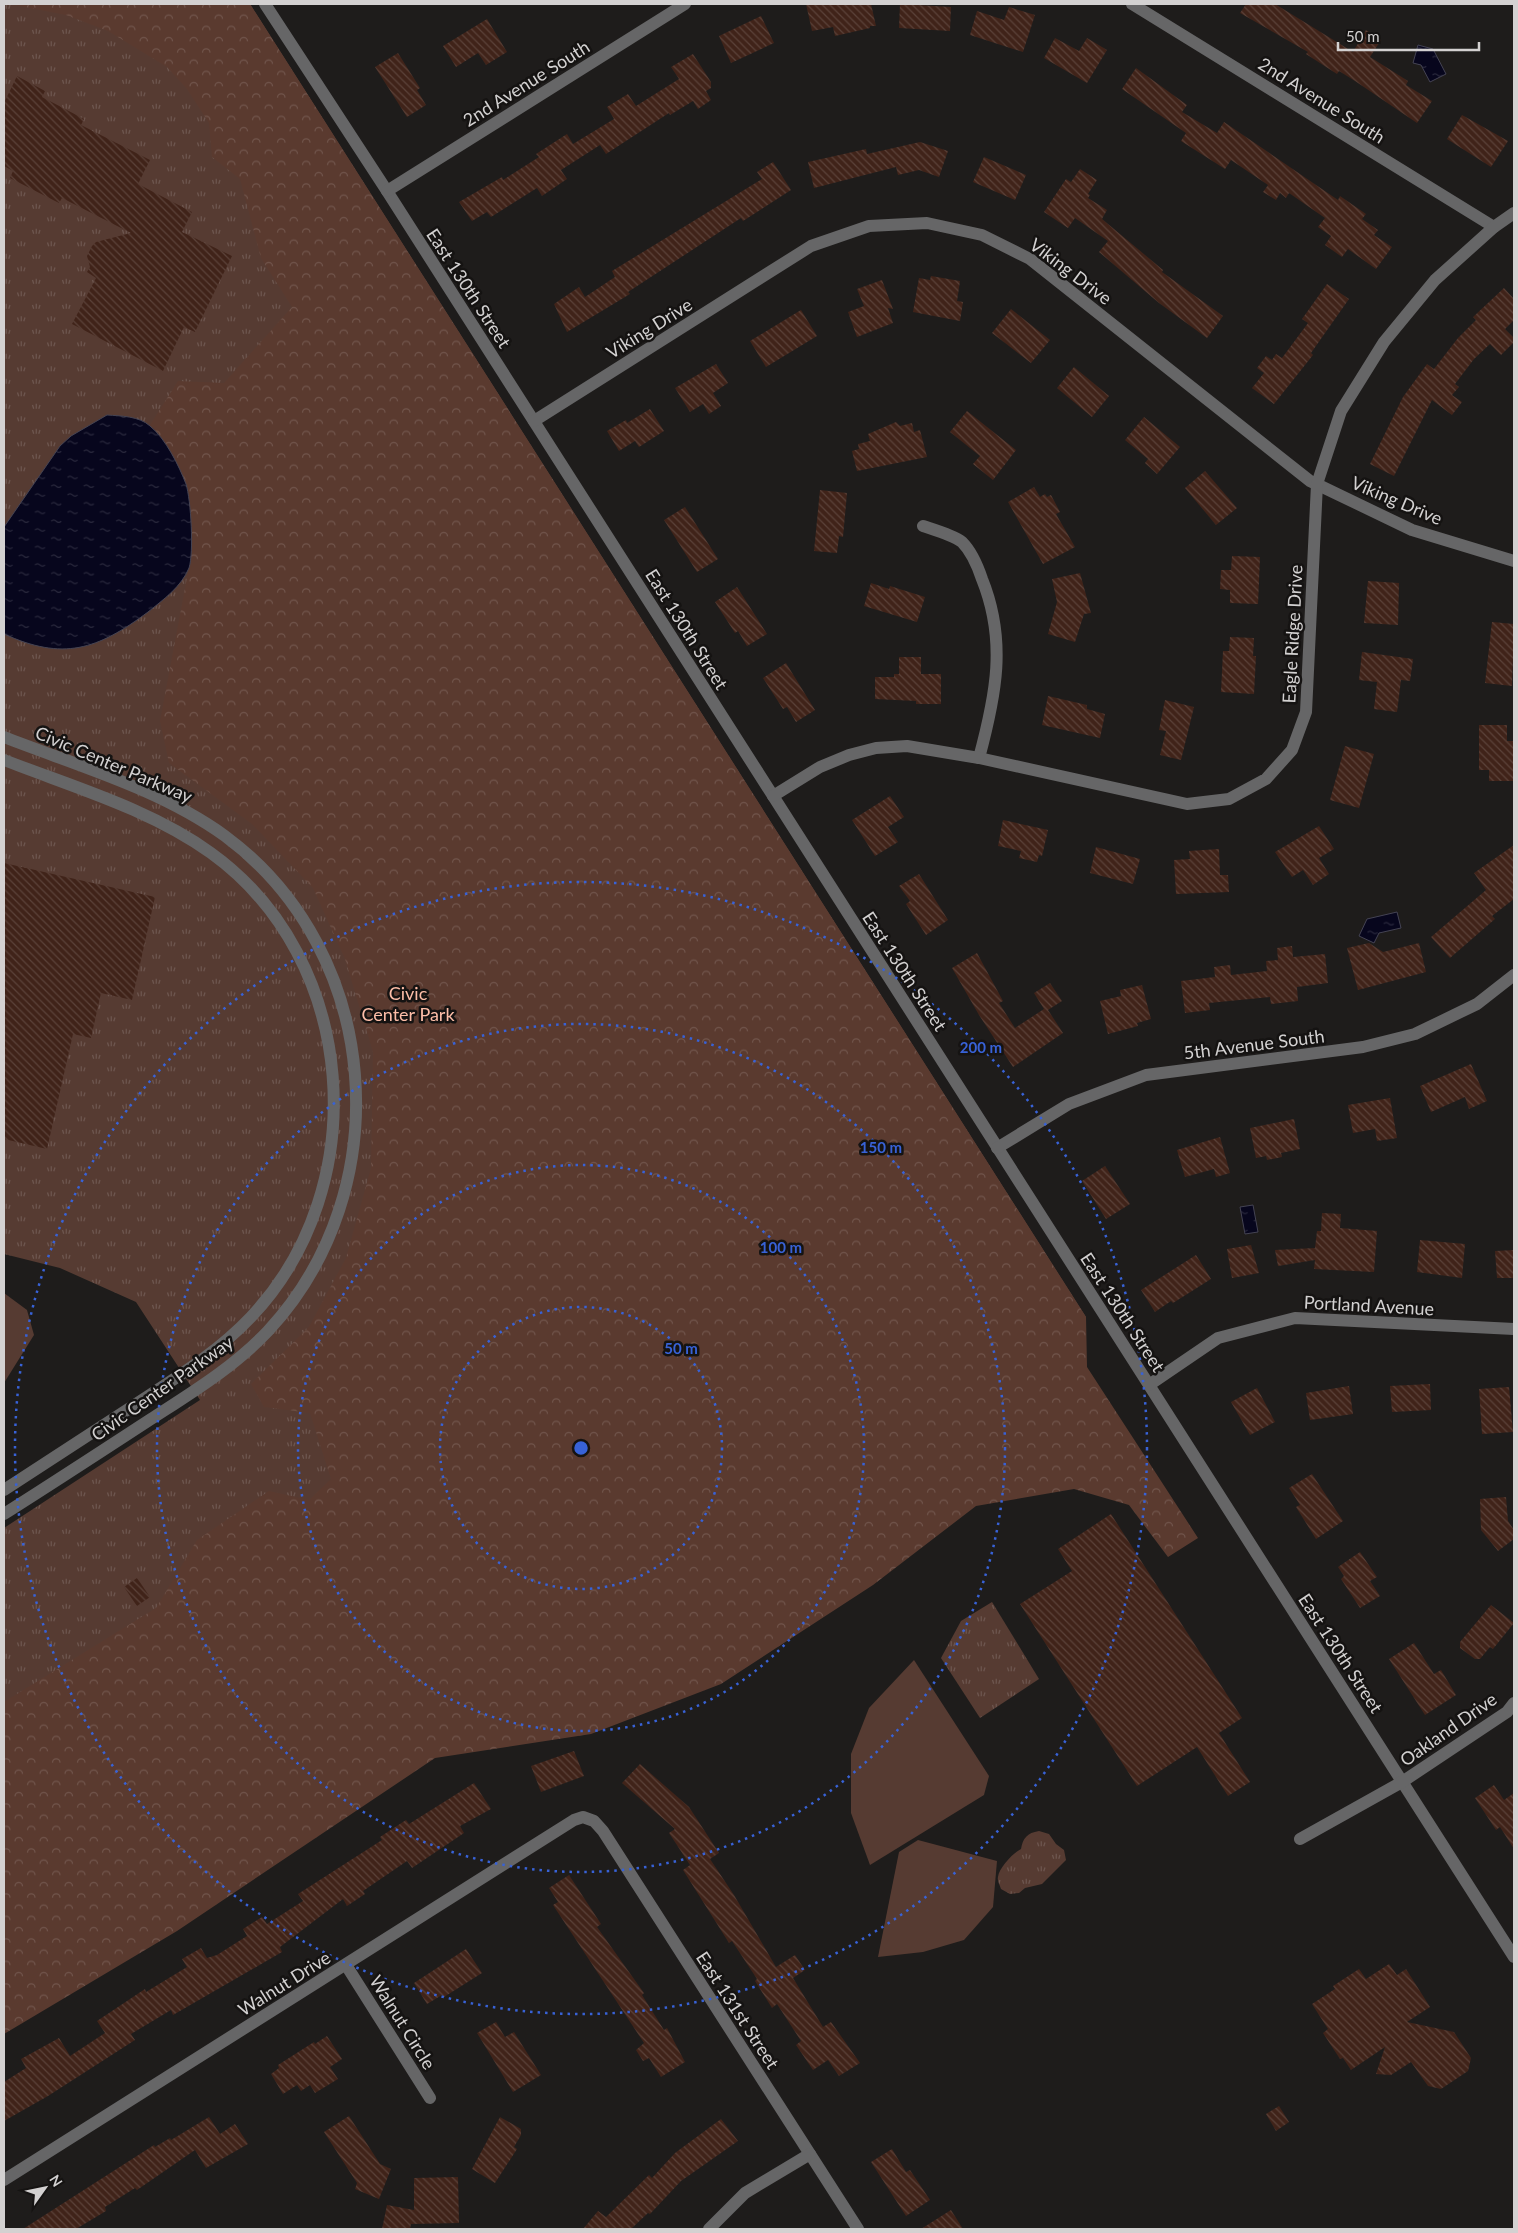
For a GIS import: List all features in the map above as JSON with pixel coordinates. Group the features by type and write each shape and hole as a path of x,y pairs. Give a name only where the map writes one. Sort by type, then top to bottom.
{"street":[{"name":"East 130th Street","path":"265,4 387,191 1514,1957"},
{"name":"2nd Avenue South","path":"387,191 685,4"},
{"name":"2nd Avenue South","path":"1132,4 1494,226"},
{"name":"Eagle Ridge Drive","path":"772,796 820,767 849,754 876,748 907,746 979,758 1186,804 1229,799 1266,779 1292,750 1306,712 1318,484 1341,411 1384,342 1435,280 1494,226 1514,213"},
{"name":"Viking Drive","path":"534,421 811,246 870,226 927,223 982,235 1030,259 1310,480 1412,530 1514,561"},
{"path":"923,526 962,542 977,566 989,595 997,648 997,676 994,704 979,758"},
{"name":"Civic Center Parkway","path":"4,737 166,801 224,836 260,866 300,914 327,961 346,1015 351,1042 356,1093 353,1152 341,1205 319,1258 278,1319 252,1346 216,1375 4,1514"},
{"name":"Civic Center Parkway","path":"4,760 157,821 212,853 248,886 282,927 307,970 324,1020 330,1046 334,1093 331,1149 320,1199 303,1242 266,1300 237,1330 204,1358 171,1382 4,1490"},
{"name":"5th Avenue South","path":"998,1148 1069,1104 1146,1075 1363,1047 1415,1034 1477,1004 1514,975"},
{"name":"Portland Avenue","path":"1149,1384 1218,1338 1295,1318 1514,1329"},
{"name":"Oakland Drive","path":"1300,1839 1402,1782 1507,1712 1514,1703"},
{"name":"Walnut Drive","path":"4,2180 574,1820 583,1817"},
{"name":"East 131st Street","path":"583,1817 594,1821 603,1831 858,2229"},
{"name":"Walnut Circle","path":"346,1965 430,2098"},
{"path":"709,2229 745,2193 810,2154"}],"green space":[{"name":"Civic Center Park","path":"4,4 250,4 1086,1317 4,1997 4,1528 200,1400 136,1302 60,1268 4,1254"},
{"name":"Civic Center Park","path":"9,4 250,4 1086,1317 1087,1367 1198,1538 1168,1557 1129,1505 1074,1489 976,1506 873,1585 721,1684 591,1734 435,1758 177,1931 4,2034 4,1702 156,1608 197,1540 269,1491 309,1500 331,1479 310,1413 264,1407 251,1384 309,1327 346,1258 371,1168 373,1052 345,959 313,888 252,824 169,763 160,721 189,567 192,532 167,448 150,425 178,381 224,383 292,307 261,258 240,179 212,157 209,123 187,89 167,67 108,31 66,15"},
{"path":"4,1293 27,1310 34,1335 4,1383"},
{"path":"992,1602 1039,1679 980,1718 941,1658 961,1621"},
{"path":"914,1660 989,1776 984,1795 870,1865 851,1813 851,1754 869,1708"},
{"path":"1039,1831 1049,1834 1056,1844 1064,1850 1066,1860 1042,1884 1025,1888 1019,1893 1010,1894 1001,1889 998,1880 999,1873 1007,1861 1021,1849 1026,1837 1031,1833"},
{"path":"918,1840 997,1861 993,1907 964,1940 923,1952 878,1957 899,1852"}],"water":[{"path":"1418,45 1433,49 1446,74 1430,82 1421,65 1413,63"},
{"path":"107,415 130,417 146,423 156,431 176,461 186,484 189,502 192,539 191,561 186,575 177,587 148,612 130,625 96,643 62,649 44,647 4,634 4,527 60,446 71,436"},
{"path":"1397,912 1401,928 1379,933 1374,943 1359,936 1367,919"},
{"path":"1253,1205 1258,1232 1245,1234 1240,1207"}],"building":[{"path":"806,4 871,4 876,26 835,36 833,27 812,31"},
{"path":"900,4 951,7 950,31 899,28"},
{"path":"1246,4 1275,4 1353,52 1366,30 1381,40 1370,57 1408,81 1406,85 1432,101 1417,123 1339,71 1337,74 1306,54 1308,52 1240,13"},
{"path":"1009,7 1035,15 1023,52 970,35 977,11 1004,20"},
{"path":"761,16 774,43 731,63 719,36"},
{"path":"487,19 507,52 486,65 478,53 456,67 443,46"},
{"path":"1055,38 1079,51 1087,38 1107,50 1087,83 1044,58"},
{"path":"398,53 420,88 417,90 426,105 407,117 375,67"},
{"path":"693,54 711,82 711,88 706,91 711,100 698,109 693,101 670,115 669,113 606,154 600,145 561,170 567,179 542,196 537,188 491,217 487,212 472,221 459,202 502,177 503,180 539,157 536,154 567,134 573,144 614,119 607,107 628,94 636,106 679,79 671,67"},
{"path":"1136,68 1187,105 1182,112 1217,133 1224,122 1338,200 1340,196 1366,214 1362,219 1378,230 1374,235 1392,247 1376,269 1348,249 1342,257 1325,245 1331,236 1318,227 1325,218 1289,193 1286,198 1280,193 1276,200 1263,192 1268,185 1231,160 1225,169 1181,141 1186,133 1122,89"},
{"path":"17,76 45,91 42,97 84,119 81,125 150,160 138,184 192,212 182,232 232,256 195,332 184,327 163,371 72,324 96,278 87,272 90,267 87,256 92,246 96,242 131,233 62,198 59,203 10,178 13,171 4,166 4,103"},
{"path":"1462,115 1508,141 1491,167 1447,139"},
{"path":"920,142 948,151 939,177 919,170 898,175 896,167 814,188 808,162 866,149 867,154"},
{"path":"984,157 1026,175 1015,200 973,182"},
{"path":"773,162 791,190 743,221 741,218 628,292 630,294 567,332 554,304 579,287 585,297 615,277 612,271 762,179 757,172"},
{"path":"1080,169 1097,180 1088,194 1090,195 1088,198 1107,210 1102,219 1163,270 1162,272 1223,316 1207,338 1159,303 1099,252 1108,241 1075,218 1068,228 1044,212 1066,179 1071,182"},
{"path":"931,276 960,281 957,301 963,302 960,321 913,312 919,278 930,280"},
{"path":"882,280 893,309 888,308 893,323 857,337 848,312 864,306 857,289"},
{"path":"1327,284 1349,299 1311,353 1313,355 1274,404 1252,388 1264,373 1257,368 1266,356 1272,360 1276,354 1282,358 1308,323 1302,319"},
{"path":"1504,288 1514,299 1514,320 1505,329 1514,338 1514,342 1501,355 1490,344 1474,359 1455,384 1459,387 1452,395 1462,402 1452,415 1432,400 1394,476 1370,464 1403,397 1427,364 1434,369 1458,338 1476,320 1473,317"},
{"path":"1011,309 1050,340 1031,363 992,333"},
{"path":"801,310 817,336 766,367 750,341"},
{"path":"716,364 728,383 713,393 721,406 709,414 703,404 690,412 675,388"},
{"path":"1074,367 1109,396 1092,417 1057,388"},
{"path":"650,409 664,431 639,447 635,441 619,451 607,431 626,420 627,423"},
{"path":"967,411 1016,450 993,480 973,464 980,456 950,432"},
{"path":"1144,417 1180,447 1157,474 1145,463 1148,459 1125,440"},
{"path":"896,422 900,426 912,423 914,432 920,430 927,457 857,471 852,451 859,449 858,444 870,441 868,434"},
{"path":"1205,471 1237,508 1216,525 1185,488"},
{"path":"1034,487 1040,497 1045,494 1047,497 1051,495 1060,512 1056,514 1075,547 1043,564 1008,502"},
{"path":"820,490 847,493 843,537 839,536 837,553 814,551"},
{"path":"685,507 718,559 697,572 664,520"},
{"path":"1232,556 1260,557 1258,604 1230,603 1230,590 1220,589 1221,570 1231,570"},
{"path":"1080,573 1091,613 1084,614 1075,642 1048,634 1057,602 1052,579"},
{"path":"1368,581 1399,583 1398,625 1364,623"},
{"path":"871,583 889,589 890,586 925,597 917,622 864,606"},
{"path":"737,587 767,634 747,646 738,631 735,633 715,602"},
{"path":"1492,622 1514,624 1512,686 1485,683"},
{"path":"1230,637 1254,638 1253,656 1256,656 1254,694 1221,692 1223,651 1229,651"},
{"path":"1362,652 1413,659 1410,681 1401,680 1397,712 1374,709 1377,682 1359,680"},
{"path":"899,657 921,657 921,674 941,674 941,704 916,704 916,701 875,699 875,677 894,677 894,674 899,674"},
{"path":"786,663 815,710 796,722 787,707 783,709 763,678"},
{"path":"1048,696 1087,705 1087,709 1105,714 1100,738 1042,725"},
{"path":"1165,700 1194,707 1181,760 1160,755 1166,731 1159,730"},
{"path":"1479,725 1507,725 1507,741 1513,741 1513,781 1489,781 1489,770 1479,770"},
{"path":"1345,746 1374,754 1359,808 1330,800"},
{"path":"890,796 904,817 888,827 898,842 875,856 852,820"},
{"path":"1003,820 1048,830 1042,856 1039,855 1037,862 1019,858 1021,851 998,846"},
{"path":"1319,826 1334,849 1319,858 1329,874 1313,885 1303,870 1292,877 1275,852"},
{"path":"1514,845 1514,899 1492,916 1495,919 1450,958 1431,937 1486,890 1474,873"},
{"path":"1096,847 1140,859 1133,884 1090,873"},
{"path":"1219,849 1220,875 1228,875 1229,892 1176,894 1174,860 1190,859 1189,851"},
{"path":"4,863 155,897 132,1000 101,993 91,1038 73,1034 47,1149 4,1139"},
{"path":"919,874 948,920 926,935 906,904 910,901 899,886"},
{"path":"1369,943 1383,952 1419,943 1426,972 1358,990 1347,948"},
{"path":"1292,946 1293,957 1325,954 1328,983 1297,987 1298,1001 1271,1004 1270,997 1209,1003 1210,1010 1185,1013 1181,981 1215,977 1214,967 1230,965 1231,975 1267,971 1266,961 1278,960 1277,948"},
{"path":"977,953 1003,1001 999,1003 1015,1028 1044,1009 1034,993 1050,983 1062,1001 1048,1010 1063,1033 1013,1067 979,1015 952,968"},
{"path":"1142,985 1151,1019 1137,1023 1138,1026 1108,1034 1100,1001 1121,996 1120,990"},
{"path":"1471,1064 1487,1101 1469,1109 1465,1097 1431,1112 1420,1086"},
{"path":"1390,1098 1397,1138 1377,1141 1375,1129 1353,1133 1348,1105"},
{"path":"1294,1119 1300,1149 1281,1153 1282,1157 1267,1160 1266,1156 1256,1158 1250,1128"},
{"path":"1220,1137 1230,1173 1216,1177 1214,1169 1185,1177 1177,1150"},
{"path":"1105,1166 1130,1204 1106,1219 1082,1181"},
{"path":"1322,1213 1341,1214 1340,1228 1377,1231 1374,1272 1314,1269 1315,1260 1278,1266 1275,1250 1315,1248 1317,1231 1321,1231"},
{"path":"1420,1240 1465,1244 1462,1278 1417,1272"},
{"path":"1251,1245 1259,1273 1232,1278 1227,1249"},
{"path":"1514,1250 1514,1278 1497,1278 1495,1251"},
{"path":"1196,1255 1211,1279 1155,1312 1141,1290"},
{"path":"1430,1384 1431,1410 1392,1412 1390,1386"},
{"path":"1349,1386 1353,1414 1310,1420 1306,1393"},
{"path":"1509,1387 1513,1432 1482,1434 1479,1389"},
{"path":"1257,1388 1275,1422 1250,1435 1231,1402"},
{"path":"1312,1474 1343,1521 1316,1539 1296,1507 1300,1505 1289,1488"},
{"path":"1506,1497 1508,1521 1514,1530 1514,1539 1498,1551 1481,1530 1480,1499"},
{"path":"1111,1514 1242,1718 1219,1733 1250,1782 1228,1796 1197,1747 1137,1786 1020,1604 1072,1571 1058,1549"},
{"path":"1360,1552 1377,1577 1370,1581 1380,1596 1360,1608 1341,1579 1344,1576 1338,1567"},
{"path":"137,1578 150,1597 137,1606 124,1587"},
{"path":"1491,1605 1514,1623 1493,1649 1490,1647 1480,1659 1475,1659 1460,1648 1460,1642"},
{"path":"1414,1643 1434,1674 1441,1670 1456,1695 1425,1715 1389,1659"},
{"path":"574,1751 584,1776 541,1792 531,1766"},
{"path":"640,1764 689,1807 719,1853 710,1859 734,1895 776,1967 795,1955 805,1970 793,1978 823,2027 831,2022 860,2063 839,2076 828,2060 813,2070 796,2045 801,2041 777,2004 772,2008 755,1981 757,1979 732,1941 729,1943 683,1870 690,1865 669,1833 675,1829 622,1783"},
{"path":"474,1783 491,1809 460,1826 464,1833 412,1868 407,1861 363,1891 365,1894 347,1906 343,1899 280,1947 282,1952 173,2015 171,2010 131,2034 135,2040 48,2096 4,2121 4,2082 26,2068 21,2059 59,2038 70,2056 105,2033 97,2021 145,1989 146,1992 187,1967 182,1959 201,1948 207,1958 217,1955 247,1936 243,1929 262,1917 267,1924 303,1901 298,1894 382,1840 380,1837 406,1820 409,1824"},
{"path":"1494,1785 1504,1800 1514,1793 1514,1849 1500,1827 1496,1830 1475,1798"},
{"path":"569,1875 601,1924 597,1927 644,1993 642,1995 664,2030 667,2028 685,2062 661,2077 649,2058 643,2061 636,2050 644,2043 553,1905 558,1902 549,1888"},
{"path":"466,1949 482,1973 444,1997 442,1995 427,2004 414,1983"},
{"path":"1389,1964 1397,1975 1406,1969 1430,2007 1407,2022 1454,2032 1471,2058 1468,2071 1441,2089 1428,2086 1411,2062 1391,2075 1376,2074 1385,2047 1351,2070 1343,2058 1340,2059 1323,2033 1328,2029 1312,2004 1335,1989 1333,1986 1359,1969 1366,1979"},
{"path":"496,2022 505,2037 514,2032 541,2075 513,2092 477,2033"},
{"path":"327,2036 342,2059 330,2067 338,2079 315,2093 310,2085 301,2091 297,2085 283,2094 271,2074 279,2068 278,2065"},
{"path":"1279,2106 1289,2122 1276,2131 1266,2114"},
{"path":"349,2116 380,2164 391,2169 379,2199 355,2189 357,2183 324,2132"},
{"path":"209,2117 220,2134 235,2124 248,2144 206,2168 195,2150 137,2190 135,2188 105,2207 106,2211 76,2229 23,2229 154,2145 155,2147 170,2138 171,2140"},
{"path":"500,2117 521,2129 521,2135 514,2147 517,2149 495,2183 472,2169"},
{"path":"721,2119 738,2141 681,2181 650,2214 648,2213 631,2229 583,2229 598,2211 606,2217 649,2175 652,2178 675,2153"},
{"path":"892,2149 906,2172 910,2170 930,2200 906,2216 871,2162"},
{"path":"458,2177 459,2223 411,2224 410,2229 382,2229 387,2205 414,2210 414,2178"},
{"path":"951,2210 963,2229 921,2229"}]}
